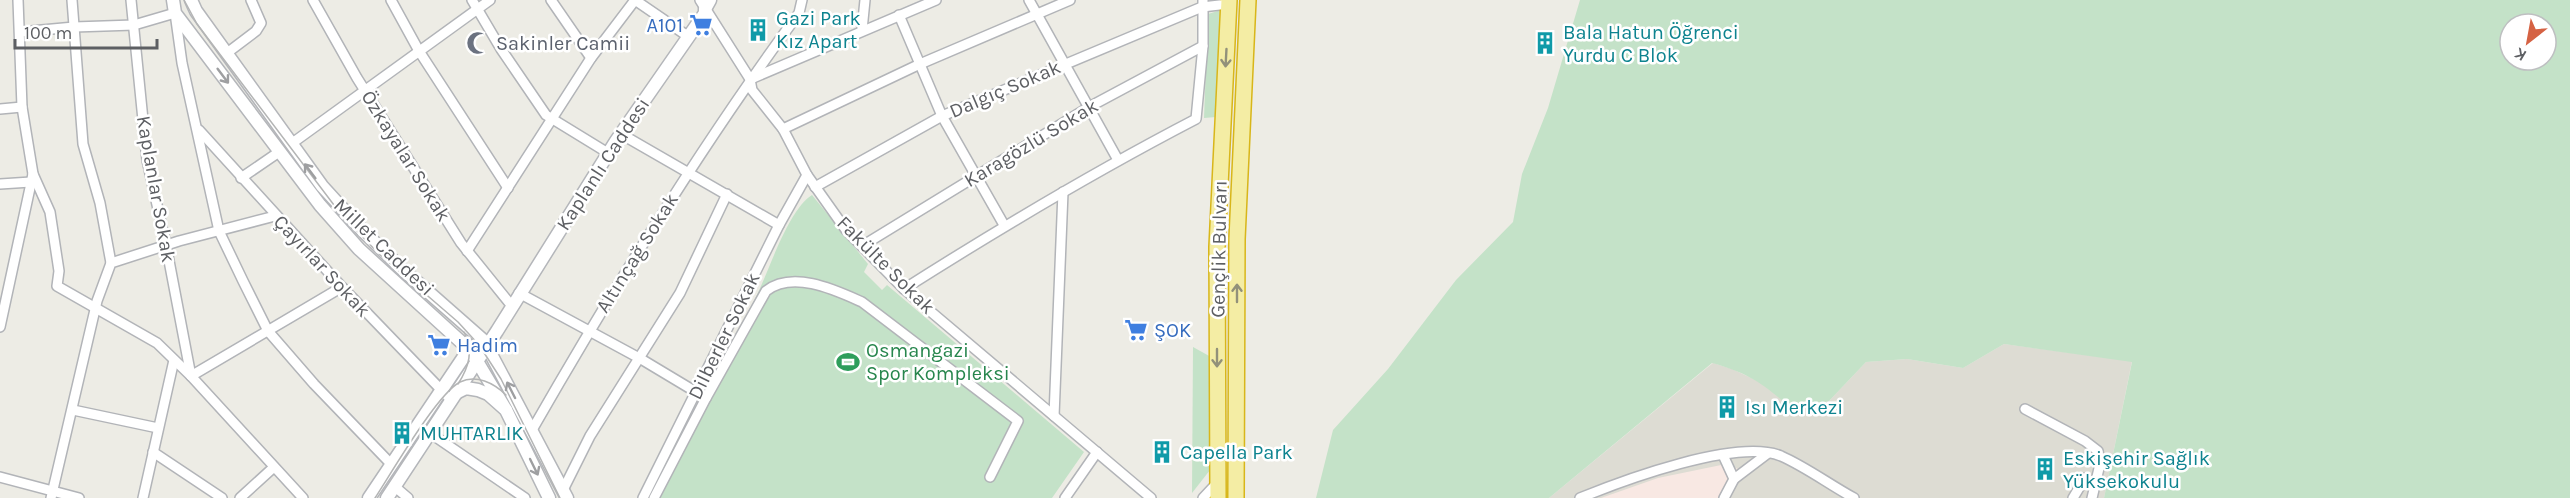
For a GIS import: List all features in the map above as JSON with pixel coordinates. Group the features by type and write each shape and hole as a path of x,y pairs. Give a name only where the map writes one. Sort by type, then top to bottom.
{"highway":[{"name":"Gençlik Bulvarı","path":"1236,498 1237,239 1248,0"},
{"name":"Gençlik Bulvarı","path":"1218,498 1217,247 1228,2"}],"main road":[{"name":"Millet Caddesi","path":"172,0 175,13 320,205 359,249 474,356 506,410 549,498"},
{"name":"Millet Caddesi","path":"191,0 196,11 322,186 363,231 485,344 566,494"},
{"name":"Kaplanlı Caddesi","path":"387,498 454,397 474,356 497,331 608,153 705,13 705,3"},
{"name":"Kaplanlı Caddesi","path":"369,498 463,358 474,356"},
{"name":"Millet Caddesi","path":"454,397 466,388 478,390 488,394 506,410"}],"street":[{"path":"18,0 22,107 32,178 50,212 58,271 57,286 157,343 191,376 303,498"},
{"path":"52,494 95,308 111,263 100,203 83,144 72,0"},
{"name":"Kaplanlar Sokak","path":"131,0 147,160 191,376"},
{"path":"227,52 256,31 261,22 251,0"},
{"name":"Özkayalar Sokak","path":"313,0 364,90 467,251 511,306"},
{"path":"391,0 419,51 508,188"},
{"path":"472,0 546,115 608,153"},
{"path":"291,144 489,0"},
{"path":"551,0 591,58"},
{"path":"467,251 591,58 635,0 689,37"},
{"name":"Altınçağ Sokak","path":"532,430 589,331 687,172 750,79 799,13 802,0"},
{"path":"862,30 865,0"},
{"path":"750,79 936,0"},
{"path":"1029,0 1118,160"},
{"path":"783,129 920,64 1070,0"},
{"name":"Dalgıç Sokak","path":"815,187 942,116 1202,4 1228,2"},
{"name":"Fakülte Sokak","path":"705,3 750,79 752,90 783,129 807,175 846,230 904,289 1152,498"},
{"path":"904,289 1004,225 1118,160 1196,119 1203,46 1202,4"},
{"path":"20,32 74,27 134,26 175,13 182,63 219,231 268,331 314,384 392,465"},
{"path":"899,15 942,116 1004,225"},
{"name":"Karagözlü Sokak","path":"862,246 1089,107 1203,46"},
{"path":"0,109 22,107"},
{"name":"Çayırlar Sokak","path":"197,128 342,288 441,390 454,397"},
{"path":"621,134 779,225"},
{"path":"241,178 279,152"},
{"name":"Dilberler Sokak","path":"643,498 779,225 807,175"},
{"path":"0,184 32,178"},
{"path":"0,327 32,178"},
{"path":"1054,416 1063,192"},
{"path":"566,494 590,436 641,359 680,293 727,194"},
{"path":"111,263 166,245 275,216"},
{"path":"654,498 706,398 766,291 775,284 784,282 807,283 834,290 862,302 1018,421 990,477"},
{"path":"191,376 342,288"},
{"path":"519,293 641,359 706,398"},
{"path":"142,498 174,360"},
{"path":"2025,409 2085,441 2098,451 2099,473 2092,498"},
{"path":"73,410 158,428"},
{"path":"430,433 525,498"},
{"path":"153,452 222,498"},
{"path":"1066,498 1097,452"},
{"path":"1724,498 1734,478 1767,454"},
{"path":"1580,498 1592,496 1662,469 1723,455 1767,454 1780,456 1854,498"},
{"path":"1723,455 1734,478"},
{"path":"240,498 274,467"},
{"path":"0,477 52,494 79,498"},
{"path":"2073,498 2085,478"},
{"path":"1203,498 1218,482"},
{"path":"394,486 408,498"}],"shaded area":[{"path":"2004,344 2132,361 2104,498 1549,498 1713,363 1764,384 1793,410 1829,401 1866,362 1907,359 1963,368"},
{"path":"1726,464 1743,471 1727,498 1601,498 1658,478"}],"green space":[{"path":"1580,0 2570,0 2570,498 2104,498 2132,362 2004,344 1963,368 1907,359 1866,362 1829,401 1793,410 1756,381 1712,363 1549,498 1316,498 1333,430 1388,369 1456,280 1513,222 1522,174 1548,108"},
{"path":"1221,10 1216,117 1204,118 1208,14"},
{"name":"Osmangazi Spor Kompleksi","path":"812,195 868,264 864,272 882,290 887,285 1084,452 1052,498 649,498 755,299 787,228 803,203"},
{"path":"1193,347 1211,357 1210,470 1192,493"}],"tram line":[{"path":"184,0 197,24 340,213 378,253 458,322 479,345 501,379 560,498"},
{"path":"458,384 469,358 469,345 464,332"},
{"path":"375,498 427,417 450,389 460,382 478,379 496,387 506,395"}],"place":[{"name":"A101","path":"701,25"},
{"name":"Gazi Park Kız Apart","path":"758,30"},
{"name":"Sakinler Camii","path":"478,43"},
{"name":"Bala Hatun Öğrenci Yurdu C Blok","path":"1545,43"},
{"name":"ŞOK","path":"1136,330"},
{"name":"Hadim","path":"439,345"},
{"name":"Osmangazi Spor Kompleksi","path":"848,362"},
{"name":"Isı Merkezi","path":"1727,407"},
{"name":"MUHTARLIK","path":"402,433"},
{"name":"Capella Park","path":"1162,452"},
{"name":"Eskişehir Sağlık Yüksekokulu","path":"2045,469"}]}
